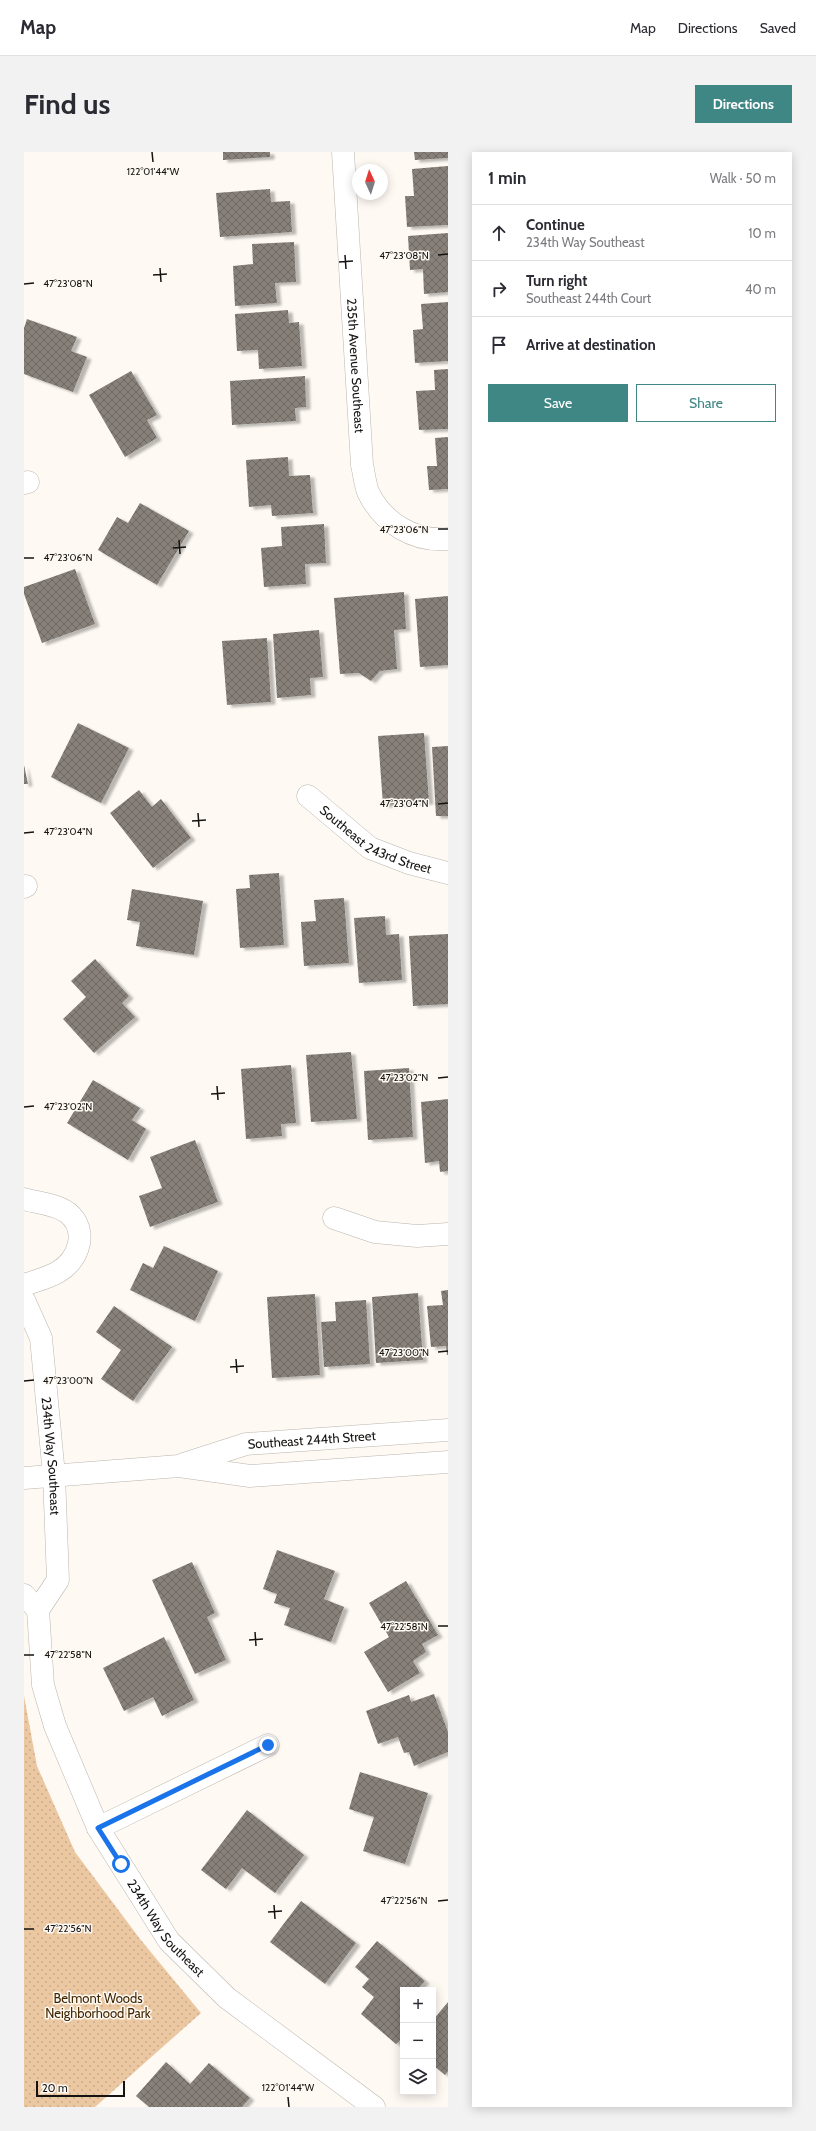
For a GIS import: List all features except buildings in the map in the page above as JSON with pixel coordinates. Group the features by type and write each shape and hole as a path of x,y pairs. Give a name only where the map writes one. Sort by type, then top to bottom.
{"street":[{"name":"235th Avenue Southeast","path":"343,152 362,465 368,491 391,524 414,535 442,540"},
{"name":"Southeast 243rd Street","path":"308,796 370,848 409,863 448,873"},
{"path":"24,1199 56,1207 68,1214 78,1226 80,1247 72,1260 59,1272 24,1285"},
{"path":"334,1218 375,1232 417,1236 448,1234"},
{"name":"234th Way Southeast","path":"24,1300 41,1338 54,1475 58,1580 31,1603 43,1685 55,1726 98,1828 169,1941 227,1998 374,2107"},
{"name":"Southeast 244th Street","path":"179,1466 246,1444 448,1430"},
{"name":"Southeast 244th Street","path":"24,1478 179,1466 250,1476 448,1462"},
{"path":"98,1828 268,1745"}],"green space":[{"name":"Belmont Woods Neighborhood Park","path":"24,1696 37,1766 75,1852 140,1939 201,2013 95,2107 24,2107"}],"route":[{"path":"121,1864 98,1828 268,1745"}]}
